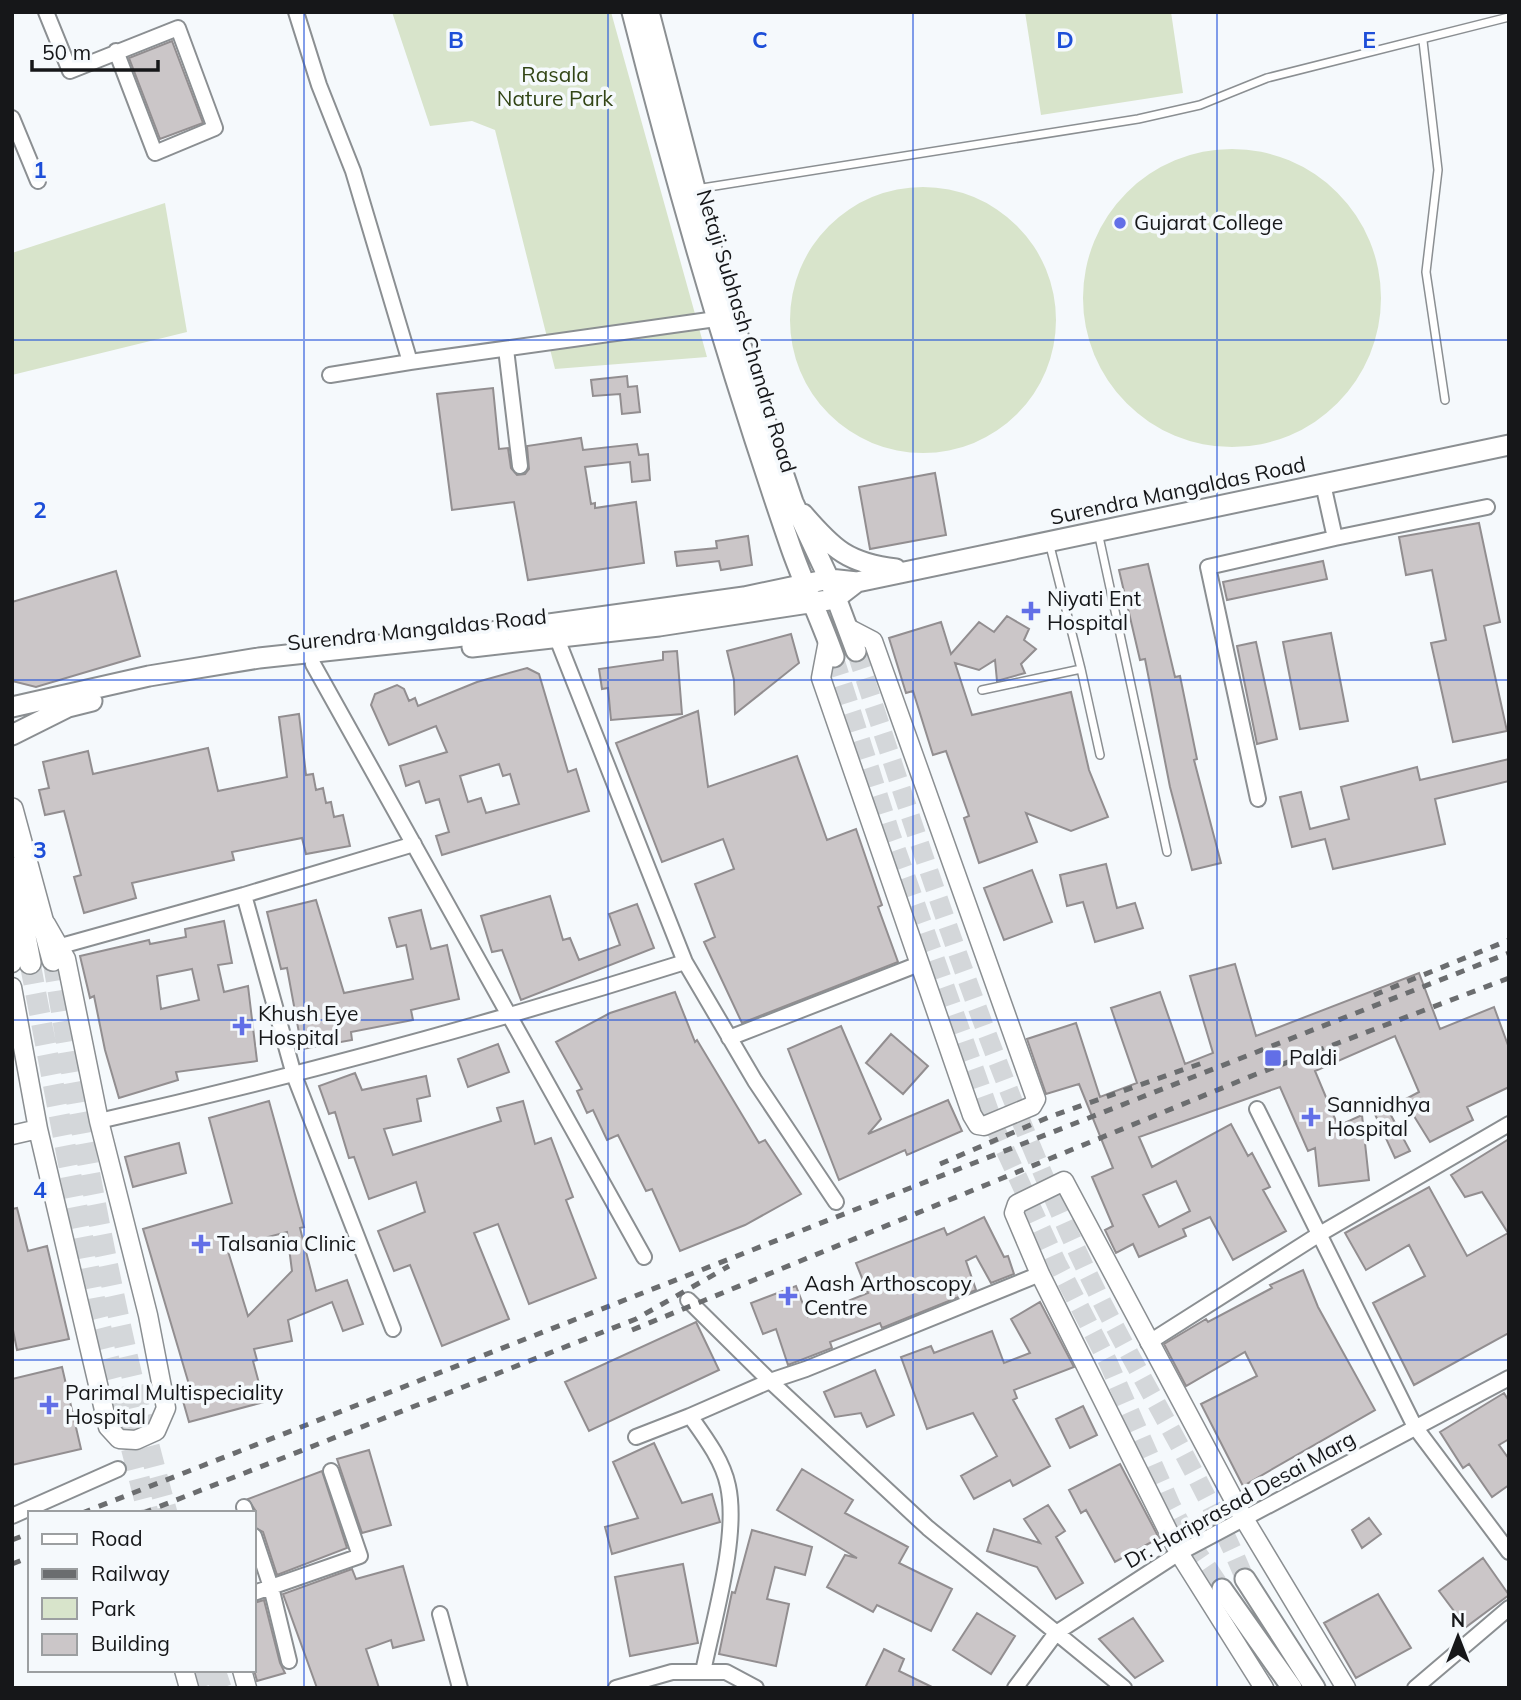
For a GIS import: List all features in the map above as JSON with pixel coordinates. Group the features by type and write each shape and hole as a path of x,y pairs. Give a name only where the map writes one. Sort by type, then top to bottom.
{"main road":[{"name":"Netaji Subhash Chandra Road","path":"632,12 716,319 788,539 831,649"},
{"name":"Netaji Subhash Chandra Road","path":"649,12 695,189 752,381 793,502 829,579 856,651"},
{"name":"Surendra Mangaldas Road","path":"810,593 829,579 857,582 1509,445"},
{"path":"793,502 840,554 877,567 912,571"},
{"path":"835,598 857,582"},
{"name":"Surendra Mangaldas Road","path":"12,735 68,707 140,689 229,673 554,631 810,593 835,598"},
{"name":"Surendra Mangaldas Road","path":"12,707 149,676 245,660 554,631"},
{"path":"12,809 57,953"},
{"path":"12,868 24,927 21,963"},
{"path":"1245,1579 1315,1688"},
{"path":"1222,1589 1292,1688"}],"street":[{"path":"46,12 70,71 116,51 178,27 215,128 155,153 116,51"},
{"path":"296,12 319,85 353,171 410,362"},
{"path":"12,118 38,181"},
{"path":"330,375 716,319"},
{"path":"506,349 520,466"},
{"path":"1323,484 1335,538"},
{"path":"1258,799 1208,567 1487,507"},
{"path":"831,649 821,678 976,1123 984,1126 1034,1104 1036,1099 873,641 848,628"},
{"path":"554,631 685,962 795,1145 836,1202"},
{"path":"313,664 644,1257"},
{"path":"12,987 38,1129 108,1427 119,1439 136,1440 156,1431 166,1408 148,1315 57,953 414,844"},
{"path":"244,895 294,1075 393,1329"},
{"path":"99,1121 294,1075 510,1017 685,962"},
{"path":"729,1038 919,964"},
{"path":"1257,1109 1415,1427 1509,1552"},
{"path":"1149,1343 1318,1234 1509,1124"},
{"path":"12,1135 38,1129"},
{"path":"1264,1688 1179,1553 1041,1274 1014,1209 1017,1204 1065,1181 1243,1517 1346,1688"},
{"path":"636,1437 1041,1274"},
{"path":"688,1300 770,1381 928,1528 1124,1688"},
{"name":"Dr. Hariprasad Desai Marg","path":"1015,1688 1056,1633 1179,1553 1509,1378"},
{"path":"690,1416 710,1445 728,1485 730,1522 703,1672"},
{"path":"12,1517 118,1469"},
{"path":"256,1592 360,1556 331,1471"},
{"path":"256,1542 271,1587 289,1661"},
{"path":"1415,1688 1509,1608"},
{"path":"440,1614 460,1688"},
{"path":"616,1688 672,1672 726,1672 757,1688"}],"lane":[{"path":"695,189 1138,119 1199,105 1267,78 1423,41 1509,17"},
{"path":"1423,41 1438,170 1426,272 1445,400"},
{"path":"1098,531 1167,852"},
{"path":"1049,541 1100,755"},
{"path":"982,690 1081,669"}],"green space":[{"name":"Rasala Nature Park","path":"392,12 611,12 707,357 555,369 495,130 472,121 430,126"},
{"path":"1025,12 1171,12 1183,93 1041,115"},
{"path":"1232,149 1261,152 1289,161 1315,174 1337,193 1356,215 1369,241 1378,269 1381,298 1378,327 1369,355 1356,381 1337,403 1315,422 1289,435 1261,444 1232,447 1203,444 1175,435 1149,422 1127,403 1108,381 1095,355 1086,327 1083,298 1086,269 1095,241 1108,215 1127,193 1149,174 1175,161 1203,152"},
{"path":"923,187 974,197 1017,226 1046,269 1056,320 1046,371 1017,414 974,443 923,453 872,443 829,414 800,371 790,320 800,269 829,226 872,197"},
{"path":"165,203 187,332 12,375 12,253"}],"building":[{"path":"172,41 203,123 160,139 129,58"},
{"path":"627,376 628,387 637,386 640,412 622,414 620,394 593,396 591,380"},
{"path":"493,388 499,449 508,448 511,468 517,475 525,474 529,469 527,446 581,438 583,450 637,444 639,455 648,454 650,480 632,482 630,462 585,467 591,504 595,503 595,508 636,502 644,563 528,580 514,502 452,510 437,394"},
{"path":"935,473 946,535 870,549 859,487"},
{"path":"1479,523 1500,622 1484,626 1507,731 1453,742 1431,643 1446,640 1432,570 1406,575 1399,537"},
{"path":"748,536 752,565 721,570 719,561 677,566 675,552 717,548 716,541"},
{"path":"1323,561 1327,579 1227,600 1223,582"},
{"path":"1148,564 1175,677 1180,676 1197,759 1194,760 1221,863 1192,870 1170,787 1145,659 1140,660 1119,570"},
{"path":"116,571 140,656 36,687 12,681 12,602"},
{"path":"1007,616 1029,629 1024,640 1036,649 1021,664 1025,673 997,681 995,660 979,670 955,663 972,715 1071,692 1089,770 1108,817 1071,831 1026,813 1037,842 979,863 964,818 969,816 946,751 933,755 913,691 906,693 889,638 941,622 951,654 979,622 994,632"},
{"path":"1331,633 1348,721 1300,729 1283,642"},
{"path":"791,634 799,663 735,714 734,680 727,651"},
{"path":"1256,642 1277,739 1257,744 1237,646"},
{"path":"677,651 682,714 611,720 608,688 602,689 599,669 663,660 663,652"},
{"path":"527,668 539,674 568,772 576,769 589,811 442,855 436,836 449,832 439,799 426,803 419,781 406,786 400,766 447,752 436,726 389,745 371,705 375,694 397,685 404,689 409,701 415,698 418,706 477,682","holes":["499,764 503,776 510,774 519,804 486,813 481,798 468,802 460,776"]},
{"path":"698,711 708,787 797,756 827,840 856,829 882,905 878,907 898,962 742,1023 704,942 715,937 695,884 734,869 723,839 662,862 616,743"},
{"path":"299,714 306,775 313,774 316,790 323,788 326,803 331,802 334,817 343,815 350,846 306,854 302,838 232,852 234,860 132,883 136,898 84,913 74,877 81,875 64,811 45,815 39,790 49,788 43,762 88,751 93,774 208,748 218,791 287,777 279,717"},
{"path":"1509,759 1509,781 1435,799 1445,844 1333,869 1325,839 1292,847 1280,797 1301,792 1310,829 1349,819 1341,787 1417,767 1420,780"},
{"path":"1106,864 1117,908 1135,903 1143,928 1095,942 1083,902 1067,906 1060,875"},
{"path":"1032,870 1052,922 1004,940 984,888"},
{"path":"550,896 563,940 570,938 579,960 620,945 609,914 637,904 654,948 521,1000 502,950 492,952 481,916"},
{"path":"316,900 344,993 413,979 406,945 397,947 389,918 421,910 431,949 447,945 459,999 411,1010 413,1020 351,1032 352,1040 302,1049 287,968 281,969 267,912"},
{"path":"224,921 232,963 218,965 224,992 248,986 257,1061 176,1072 178,1080 119,1098 105,1050 94,996 90,998 80,956 149,940 150,944 186,937 185,929","holes":["192,969 199,1000 161,1009 157,976"]},
{"path":"1235,964 1256,1036 1419,973 1440,1029 1494,1007 1509,1048 1509,1087 1467,1107 1473,1120 1430,1142 1404,1100 1419,1092 1395,1036 1315,1071 1338,1126 1362,1115 1369,1180 1319,1186 1315,1148 1308,1151 1280,1087 1139,1137 1152,1167 1231,1124 1248,1156 1252,1153 1270,1187 1263,1190 1286,1231 1233,1260 1210,1217 1183,1229 1186,1236 1139,1257 1133,1244 1116,1253 1105,1230 1113,1226 1092,1177 1113,1168 1079,1084 1046,1094 1027,1039 1076,1023 1100,1097 1137,1083 1111,1008 1160,992 1185,1064 1213,1053 1190,976","holes":["1176,1181 1190,1211 1159,1227 1143,1195"]},
{"path":"675,992 695,1042 697,1040 759,1143 765,1140 801,1194 745,1225 680,1251 652,1189 646,1191 618,1135 607,1140 593,1110 587,1113 577,1091 582,1089 556,1042 610,1013"},
{"path":"841,1026 881,1119 868,1134 948,1100 962,1131 907,1155 905,1150 839,1180 788,1049"},
{"path":"891,1034 928,1066 903,1094 866,1063"},
{"path":"498,1044 509,1072 468,1087 458,1059"},
{"path":"355,1073 362,1090 426,1076 430,1096 417,1099 421,1121 384,1129 393,1155 501,1121 497,1108 523,1101 535,1144 551,1138 573,1197 566,1200 596,1278 529,1304 498,1224 474,1233 509,1319 442,1346 410,1265 394,1271 378,1231 425,1212 416,1182 369,1199 354,1157 349,1158 335,1112 329,1114 319,1086"},
{"path":"269,1101 304,1227 300,1228 316,1291 347,1280 363,1324 343,1331 332,1302 288,1320 292,1341 254,1349 257,1360 253,1361 264,1402 189,1422 183,1401 193,1398 143,1229 232,1203 209,1118","holes":["287,1232 292,1271 248,1316 227,1248"]},
{"path":"1385,1104 1410,1151 1395,1158 1373,1110"},
{"path":"1509,1139 1509,1333 1414,1385 1373,1303 1425,1276 1409,1245 1366,1270 1345,1233 1429,1187 1467,1256 1508,1233 1482,1192 1465,1197 1451,1175"},
{"path":"179,1143 186,1173 133,1187 125,1157"},
{"path":"17,1208 28,1251 47,1246 69,1339 17,1350 12,1325 12,1209"},
{"path":"984,1217 1004,1257 1008,1256 1014,1274 991,1283 976,1256 966,1261 976,1290 882,1328 880,1323 830,1342 832,1348 788,1365 776,1329 763,1334 751,1303 796,1286 808,1317 868,1293 856,1263 944,1228 947,1235"},
{"path":"1303,1270 1318,1307 1375,1410 1243,1486 1201,1404 1257,1376 1245,1352 1186,1386 1164,1344 1206,1319 1208,1322 1272,1288 1270,1285"},
{"path":"1040,1302 1074,1367 1014,1390 1017,1398 1013,1400 1050,1466 1013,1486 1010,1480 974,1499 961,1476 997,1456 973,1413 927,1429 901,1357 931,1346 934,1353 992,1331 1004,1363 1030,1353 1011,1319"},
{"path":"696,1322 719,1370 589,1431 565,1382"},
{"path":"62,1367 81,1449 12,1465 12,1379"},
{"path":"875,1370 894,1415 867,1427 861,1413 835,1417 824,1392"},
{"path":"1504,1393 1509,1401 1509,1439 1499,1445 1509,1459 1509,1485 1492,1497 1469,1464 1463,1468 1440,1432"},
{"path":"1083,1406 1097,1435 1070,1448 1056,1419"},
{"path":"654,1443 682,1503 712,1494 720,1522 612,1554 605,1527 638,1518 613,1462"},
{"path":"369,1450 391,1525 362,1533 337,1459"},
{"path":"1120,1464 1159,1538 1115,1562 1086,1510 1081,1513 1069,1490"},
{"path":"802,1469 853,1500 845,1513 908,1547 899,1563 952,1589 931,1631 877,1605 873,1612 827,1587 845,1555 857,1558 777,1510"},
{"path":"322,1471 347,1548 277,1575 263,1532 256,1528 256,1511 248,1499"},
{"path":"1048,1505 1065,1531 1056,1537 1083,1583 1056,1599 1037,1567 987,1551 994,1529 1040,1543 1024,1519"},
{"path":"1369,1518 1381,1534 1362,1548 1352,1530"},
{"path":"752,1530 812,1547 805,1575 775,1567 767,1599 789,1604 776,1666 719,1654 732,1592 735,1593"},
{"path":"1483,1558 1509,1595 1466,1627 1439,1591"},
{"path":"683,1564 698,1643 630,1656 615,1577"},
{"path":"403,1566 424,1640 393,1648 391,1640 366,1649 379,1688 317,1688 283,1594 352,1569 356,1579"},
{"path":"1378,1594 1411,1648 1356,1678 1324,1623"},
{"path":"264,1600 285,1673 257,1681 255,1672 256,1602"},
{"path":"977,1613 1015,1636 991,1674 953,1650"},
{"path":"1133,1618 1163,1661 1135,1678 1099,1639"},
{"path":"884,1649 904,1659 899,1671 934,1688 865,1688"}],"tunnel":[{"path":"856,651 958,956 1046,1182 1099,1296 1185,1456 1245,1579"},
{"path":"834,657 890,832 996,1130 1057,1263 1108,1362 1171,1505 1190,1542 1222,1589"},
{"path":"53,960 76,1099 116,1307 166,1511"},
{"path":"30,963 98,1317 147,1511"},
{"path":"195,1672 200,1688"},
{"path":"216,1672 221,1688"}],"railway":[{"path":"1374,995 1509,940"},
{"path":"87,1511 1509,953"},
{"path":"632,1330 1254,1075 1509,978"},
{"path":"940,1164 1049,1117 1208,1061"},
{"path":"148,1511 636,1319 729,1266"},
{"path":"12,1540 28,1534"},
{"path":"12,1564 28,1558"}],"place":[{"name":"Gujarat College","path":"1120,223"},
{"name":"Niyati Ent Hospital","path":"1031,611"},
{"name":"Khush Eye Hospital","path":"242,1026"},
{"name":"Paldi","path":"1273,1058"},
{"name":"Sannidhya Hospital","path":"1311,1117"},
{"name":"Talsania Clinic","path":"201,1244"},
{"name":"Aash Arthoscopy Centre","path":"788,1296"},
{"name":"Parimal Multispeciality Hospital","path":"49,1405"}]}
